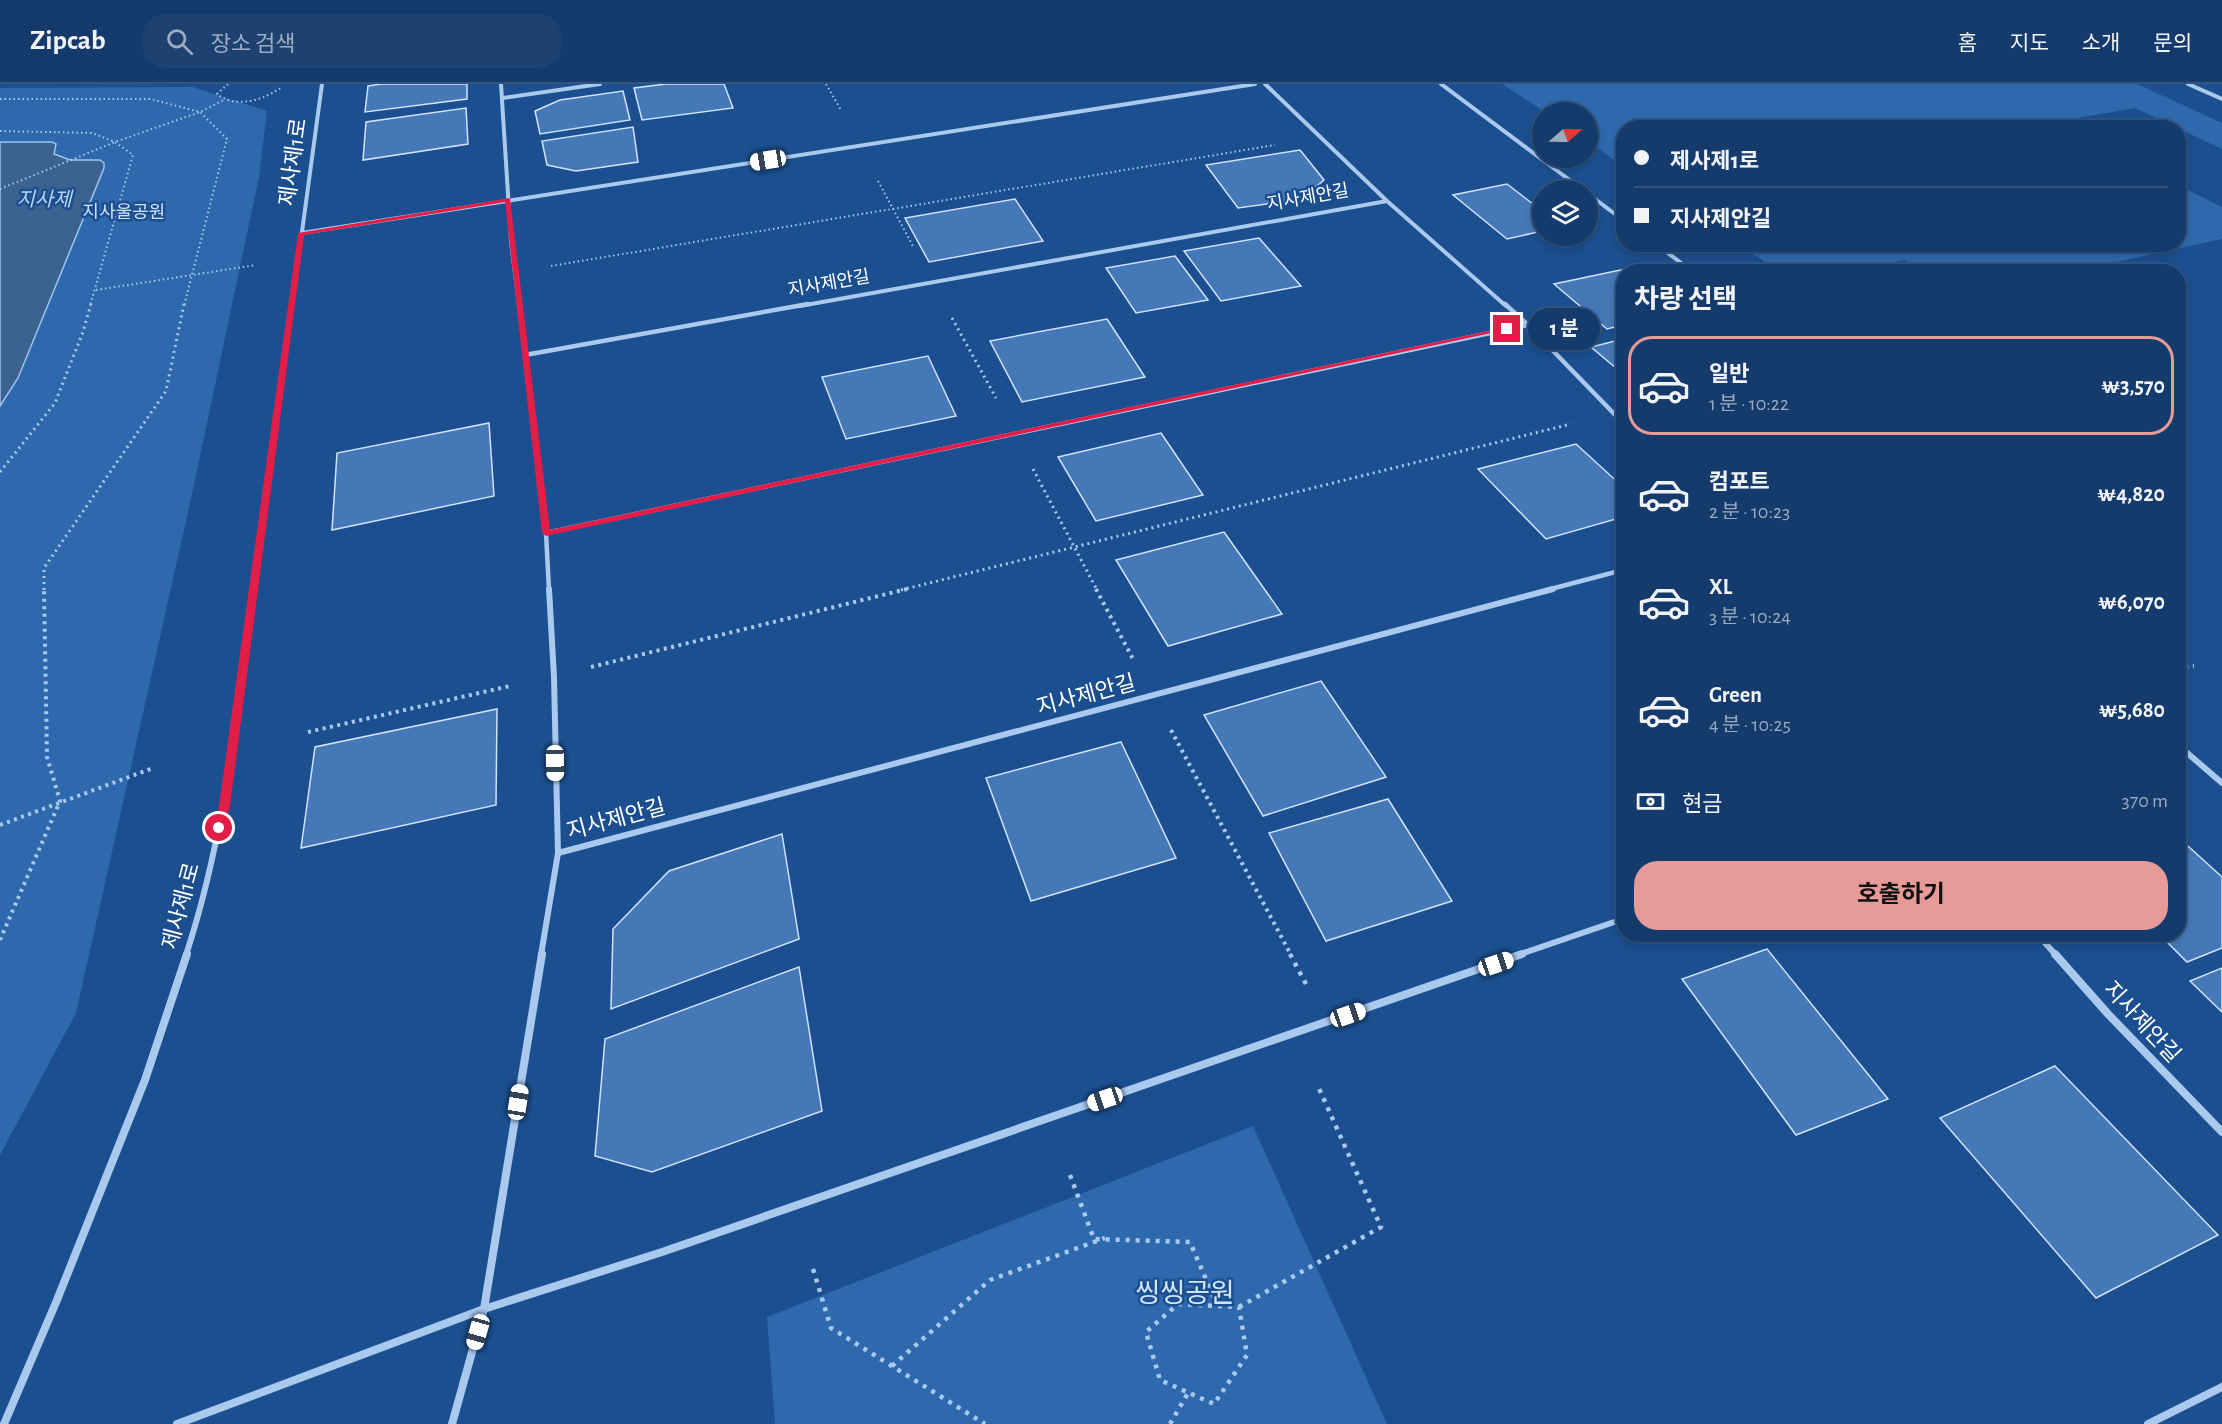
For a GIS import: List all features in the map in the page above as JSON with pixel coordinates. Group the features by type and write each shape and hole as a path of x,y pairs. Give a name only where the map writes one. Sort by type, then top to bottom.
{"street":[{"name":"제사제1로","path":"4,1424 57,1300 145,1080 199,916 225,806 322,84"},
{"name":"지사제안길","path":"452,1424 484,1309 558,853 554,677 546,533 508,200 501,84"},
{"path":"503,98 600,84"},
{"path":"302,233 1255,84"},
{"name":"지사제안길","path":"1265,84 1387,201 1528,325 1616,416"},
{"path":"1441,84 1570,180"},
{"path":"2188,84 2222,99"},
{"name":"지사제안길","path":"525,355 1387,201"},
{"path":"1598,201 1616,215"},
{"path":"1667,252 1682,264"},
{"path":"546,533 1528,325"},
{"name":"지사제안길","path":"558,853 1616,572"},
{"path":"2186,752 2222,783"},
{"path":"177,1424 484,1309 662,1252 1616,922"},
{"name":"지사제안길","path":"2044,942 2108,1014 2222,1132"},
{"path":"2148,1424 2222,1387"}],"path":[{"path":"224,100 217,94 228,84"},
{"path":"0,189 115,142 200,112 224,100 243,101 266,96 280,89 283,84"},
{"path":"0,99 150,99 200,112 227,139 192,274 166,391 44,568 47,757 60,801 0,940"},
{"path":"0,131 92,133 115,142 133,154 83,332 55,403 0,472"},
{"path":"547,267 1285,144"},
{"path":"875,174 915,249"},
{"path":"96,290 256,265"},
{"path":"951,316 999,405"},
{"path":"586,668 1581,422"},
{"path":"1030,462 1077,548 1138,669"},
{"path":"2186,667 2194,666"},
{"path":"308,732 510,686"},
{"path":"1170,729 1308,988"},
{"path":"0,825 153,768"},
{"path":"1239,1307 1247,1355 1214,1404 1160,1380 1146,1332 1178,1304 1239,1307 1382,1227 1317,1084"},
{"path":"1070,1175 1094,1239 1190,1242 1217,1305"},
{"path":"892,1366 990,1280 1105,1238"},
{"path":"813,1269 831,1328 985,1424"},
{"path":"1170,1424 1188,1393"}],"green space":[{"path":"1502,84 2137,84 2222,123 2222,149 2186,132 2186,120 2160,120 2135,108 2066,120 1616,120 1616,161 1598,149 1598,102 1532,104"},
{"name":"지사울공원","path":"193,87 267,111 259,177 192,494 76,1013 0,1155 0,88"},
{"path":"2186,189 2222,207 2222,239 2186,247"},
{"path":"1750,252 2162,252 2107,264 1911,264 1905,260 1884,264 1768,264"},
{"name":"씽씽공원","path":"1253,1126 1387,1424 775,1424 767,1317"}],"water":[{"name":"지사제","path":"0,142 52,142 56,144 54,154 70,160 100,160 104,163 104,168 18,378 0,406"}],"building":[{"path":"467,84 467,99 365,112 368,86"},
{"path":"666,84 724,84 733,108 642,120 634,88"},
{"path":"623,91 630,120 540,134 535,111 560,100"},
{"path":"466,108 468,144 363,160 366,122"},
{"path":"633,127 638,162 576,171 547,165 542,141"},
{"path":"1300,150 1324,180 1302,199 1238,208 1206,165"},
{"path":"1507,184 1532,203 1532,233 1507,239 1453,195"},
{"path":"1015,199 1043,241 929,262 905,218"},
{"path":"1259,238 1301,286 1221,301 1184,251"},
{"path":"1175,256 1208,300 1136,313 1106,268"},
{"path":"1616,271 1616,327 1607,329 1554,284"},
{"path":"1107,319 1145,377 1022,402 990,341"},
{"path":"1616,341 1616,368 1591,347"},
{"path":"928,356 956,416 846,439 822,377"},
{"path":"489,423 494,496 332,530 337,453"},
{"path":"1161,433 1203,495 1096,521 1058,457"},
{"path":"1576,444 1616,481 1616,519 1546,539 1478,469"},
{"path":"1224,532 1282,614 1168,646 1116,560"},
{"path":"1321,681 1386,777 1263,816 1204,715"},
{"path":"497,709 496,805 301,848 315,747"},
{"path":"1121,742 1176,858 1031,901 986,778"},
{"path":"1388,799 1452,901 1326,941 1269,833"},
{"path":"782,834 799,939 611,1009 613,929 669,871"},
{"path":"2186,844 2222,877 2222,948 2187,962 2167,942 2186,942"},
{"path":"1767,949 1888,1099 1796,1135 1682,979"},
{"path":"799,967 822,1111 652,1172 595,1156 605,1039"},
{"path":"2222,968 2222,1012 2190,981"},
{"path":"2055,1066 2218,1235 2096,1298 1940,1118"}],"route":[{"path":"219,828 225,806 302,233 508,200 546,533 1507,329"}]}
